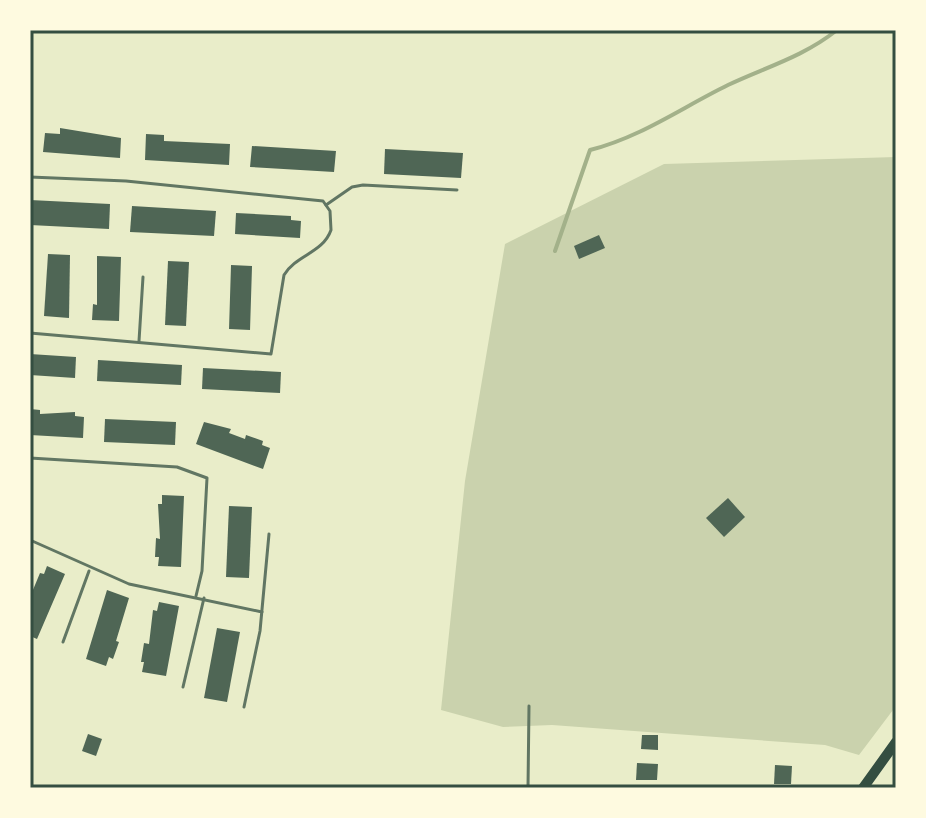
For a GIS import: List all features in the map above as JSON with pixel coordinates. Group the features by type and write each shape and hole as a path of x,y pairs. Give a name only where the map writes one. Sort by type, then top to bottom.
{"main road":[{"path":"863,788 896,742"}],"lane":[{"path":"30,177 242,191 323,201 331,218 330,235 319,247 288,267 280,284 271,354 30,333"},
{"path":"326,205 352,187 363,185 457,190"},
{"path":"139,341 143,277"},
{"path":"30,458 177,467 207,478 202,571 196,596"},
{"path":"244,707 262,612 269,534"},
{"path":"30,540 129,584 262,612"},
{"path":"63,642 90,569"},
{"path":"183,687 204,598"},
{"path":"528,788 529,706"}],"green space":[{"path":"896,157 896,706 859,755 825,745 552,725 503,727 441,710 465,481 505,244 664,164"}],"building":[{"path":"60,128 121,138 120,158 43,152 45,133 60,134"},
{"path":"146,134 164,135 164,141 230,144 229,165 145,160"},
{"path":"252,146 336,151 334,172 250,167"},
{"path":"385,149 463,153 461,178 384,174"},
{"path":"30,200 110,204 109,229 30,225"},
{"path":"132,206 216,211 214,236 130,232"},
{"path":"236,213 291,216 291,220 301,221 300,238 235,234"},
{"path":"599,235 605,248 579,259 574,246"},
{"path":"48,254 70,255 69,318 44,316"},
{"path":"97,256 121,257 119,321 92,320 93,304 97,305"},
{"path":"168,261 189,262 186,326 165,325"},
{"path":"231,265 252,266 250,330 229,329"},
{"path":"30,354 76,357 75,378 30,375"},
{"path":"98,360 182,365 181,385 97,381"},
{"path":"203,368 281,372 280,393 202,389"},
{"path":"30,409 40,410 40,414 75,412 75,416 84,417 83,438 30,435"},
{"path":"105,419 176,422 175,445 104,442"},
{"path":"204,422 231,429 229,433 245,439 246,435 263,441 262,445 270,448 263,469 196,444"},
{"path":"162,495 184,496 181,567 158,566 159,557 155,557 156,538 160,539 158,504 162,504"},
{"path":"728,498 745,517 724,537 706,518"},
{"path":"229,506 252,507 249,578 226,577"},
{"path":"47,566 65,574 37,639 30,636 30,597 40,573 44,574"},
{"path":"107,590 129,598 116,641 119,642 113,659 109,657 106,666 86,659"},
{"path":"159,602 179,606 166,676 142,672 144,662 141,662 144,643 149,644 153,610 157,611"},
{"path":"217,628 240,632 227,702 204,698"},
{"path":"88,734 102,739 96,756 82,751"},
{"path":"642,735 658,735 658,750 641,749"},
{"path":"637,763 658,764 657,780 636,780"},
{"path":"775,765 792,766 791,784 774,784"}],"waterway":[{"path":"555,251 590,150 644,130 728,85 798,55 837,30"}]}
